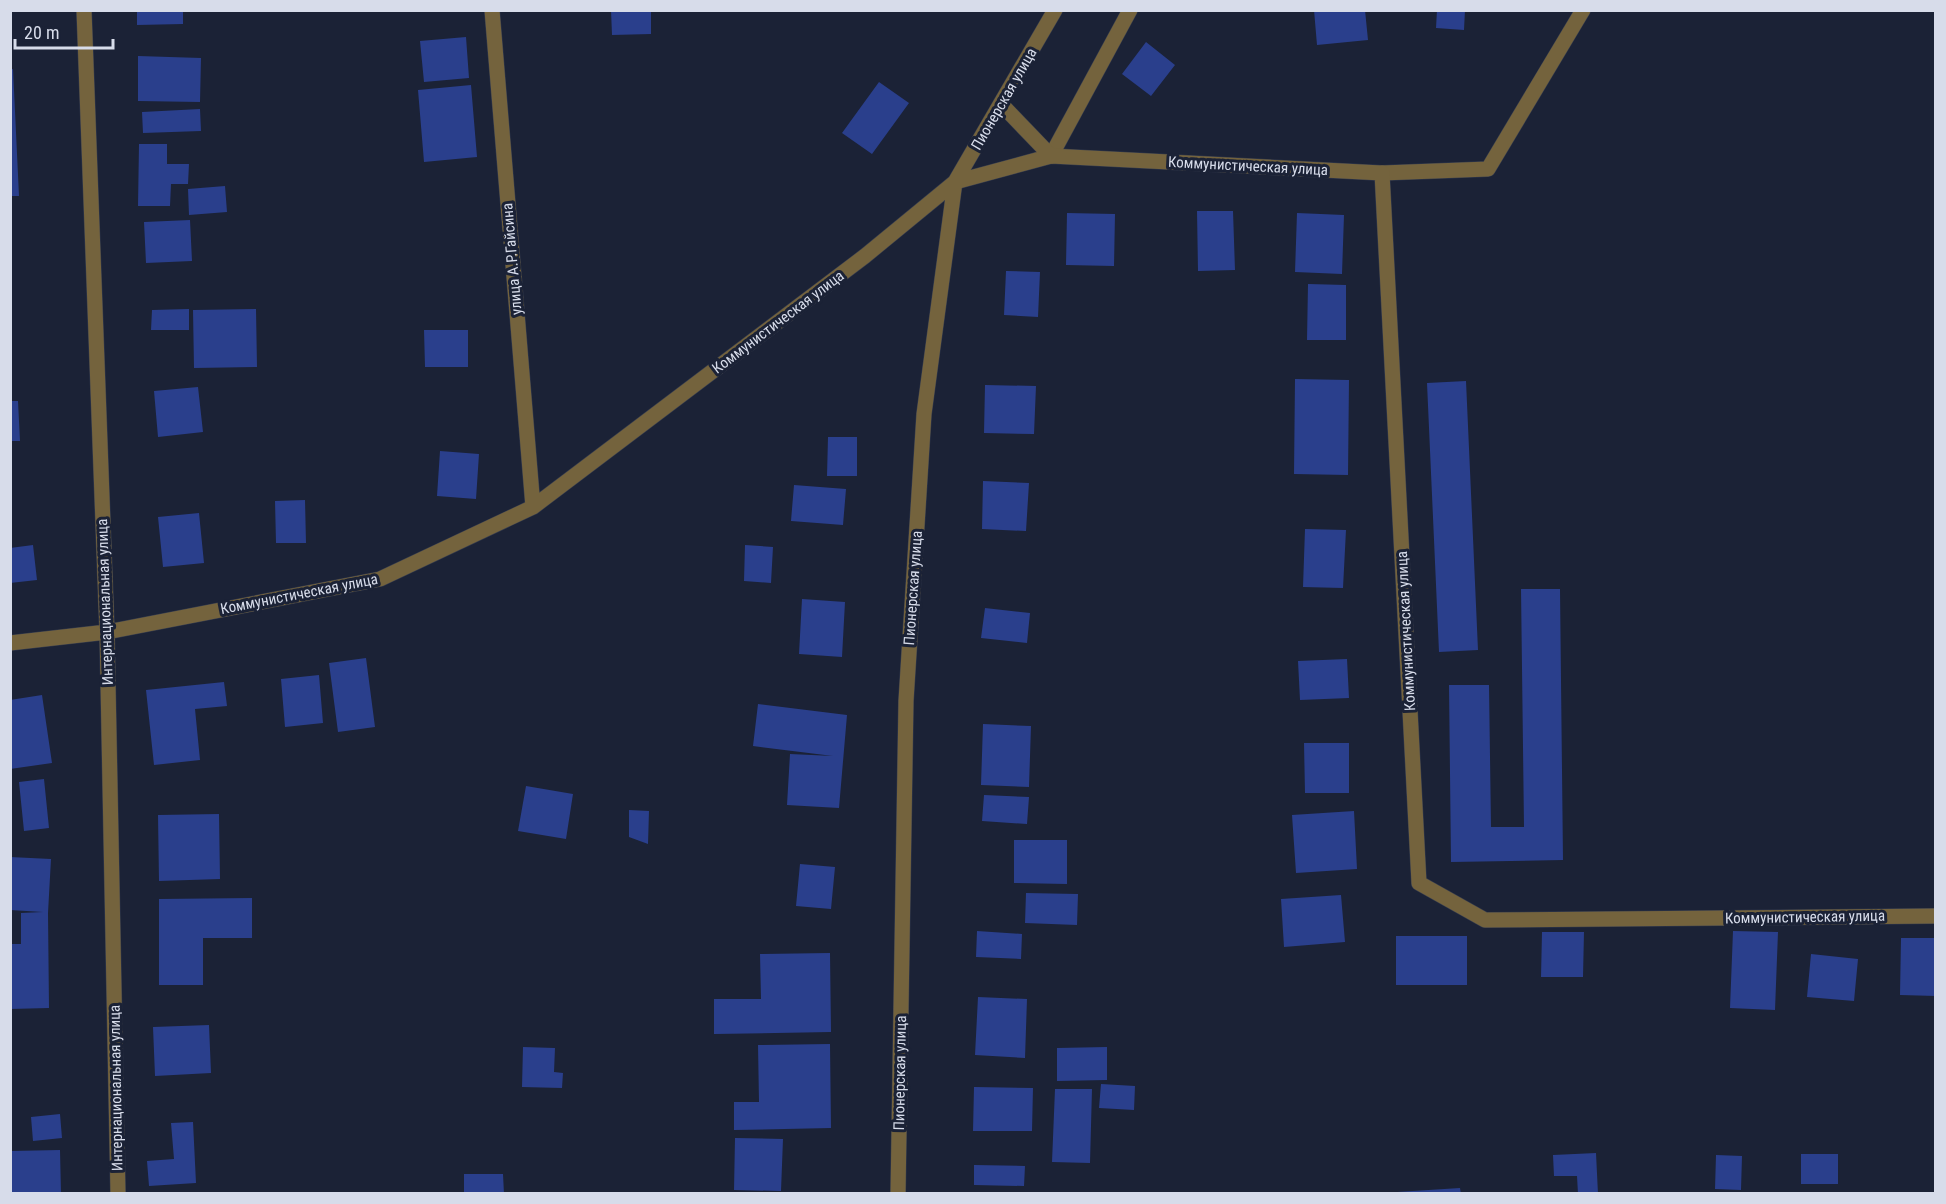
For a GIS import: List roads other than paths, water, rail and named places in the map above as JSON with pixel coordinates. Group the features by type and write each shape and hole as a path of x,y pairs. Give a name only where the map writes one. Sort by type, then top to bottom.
{"street":[{"name":"Интернациональная улица","path":"84,10 107,632 118,1194"},
{"name":"улица А.Р.Гайсина","path":"492,10 532,507"},
{"name":"Пионерская улица","path":"898,1194 906,701 924,414 956,182 1055,10"},
{"path":"1001,104 1052,156 1130,10"},
{"path":"1382,173 1488,169 1583,10"},
{"name":"Коммунистическая улица","path":"10,643 107,632 380,579 532,507 865,256 956,182 1052,156 1382,173 1419,883 1485,920 1935,916"}]}
